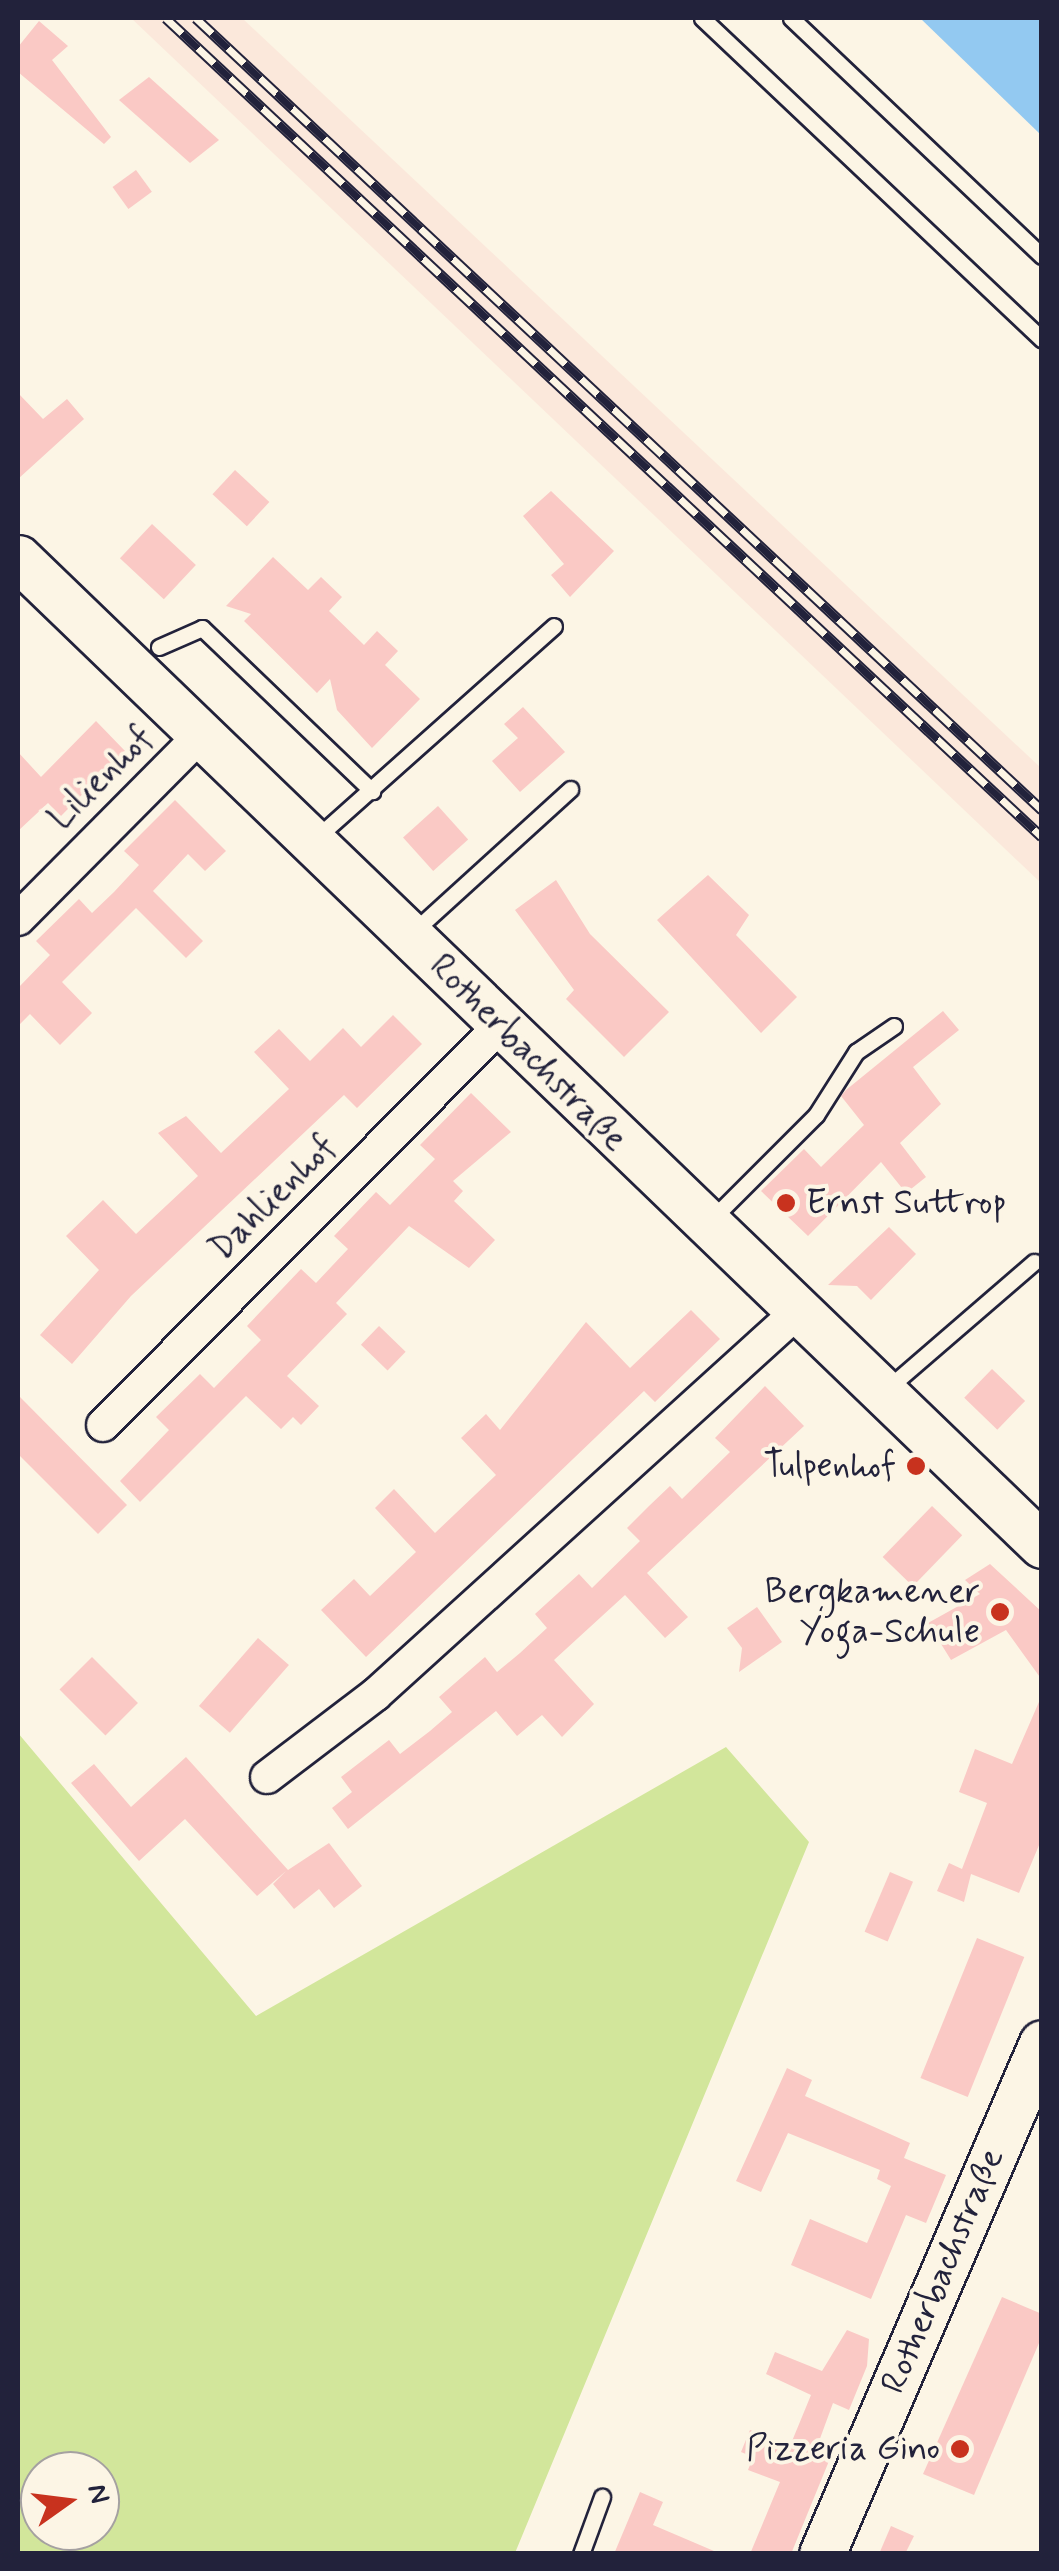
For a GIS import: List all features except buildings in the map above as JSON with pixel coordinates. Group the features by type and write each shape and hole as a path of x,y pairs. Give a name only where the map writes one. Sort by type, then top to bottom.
{"street":[{"name":"Rotherbachstraße","path":"18,558 308,845 409,935 794,1314 1042,1545"},
{"name":"Lilienhof","path":"18,919 199,737"},
{"name":"Dahlienhof","path":"103,1426 500,1026"},
{"path":"267,1777 374,1695 794,1314"},
{"name":"Rotherbachstraße","path":"822,2554 1042,2043"}],"lane":[{"path":"702,18 1042,339"},
{"path":"791,18 1042,256"},
{"path":"308,845 554,626"},
{"path":"158,647 202,628 372,791"},
{"path":"409,935 570,789"},
{"path":"704,1226 816,1116 856,1052 894,1026"},
{"path":"881,1394 1034,1262"},
{"path":"582,2554 602,2497"}],"shaded area":[{"path":"131,18 242,18 1041,768 1041,883"}],"green space":[{"path":"18,1733 256,2016 726,1747 809,1842 515,2553 18,2553"}],"water":[{"path":"920,18 1041,18 1041,135"}],"railway":[{"path":"166,18 1042,837"},
{"path":"196,18 1042,810"}],"place":[{"name":"Ernst Suttrop","path":"786,1203"},
{"name":"Tulpenhof","path":"916,1466"},
{"name":"Bergkamener Yoga-Schule","path":"1000,1612"},
{"name":"Pizzeria Gino","path":"960,2449"}]}
